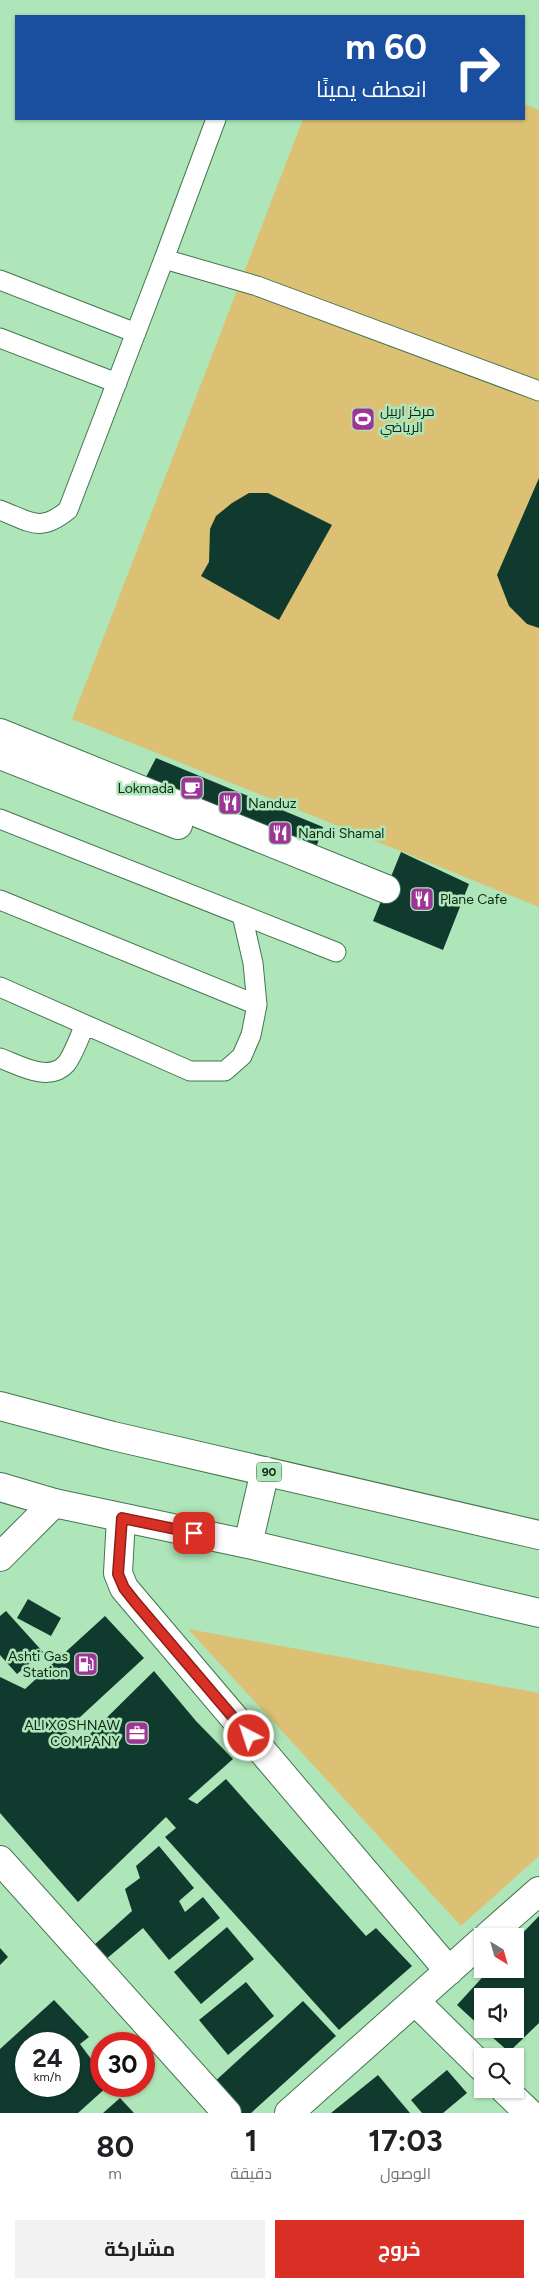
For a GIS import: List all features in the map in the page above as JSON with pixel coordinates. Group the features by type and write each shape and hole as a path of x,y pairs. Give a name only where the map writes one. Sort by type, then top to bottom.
{"main road":[{"path":"0,733 386,889"},
{"path":"0,755 337,889 343,872"},
{"name":"90","path":"0,1406 264,1471 539,1535"},
{"path":"248,1544 264,1471"},
{"path":"0,1487 54,1503 248,1544 539,1612"},
{"path":"0,1557 54,1503"},
{"path":"122,1518 118,1574 124,1588 449,1971"},
{"path":"0,1860 227,2113"},
{"path":"497,1928 539,1890"},
{"path":"289,2113 416,2002 474,1948"},
{"path":"416,2002 474,2059"},
{"path":"513,2098 529,2113"}],"lane":[{"path":"0,510 38,524 54,521 68,510 216,120"},
{"path":"164,259 257,286 539,390"},
{"path":"0,280 136,333"},
{"path":"0,338 117,383"},
{"path":"0,819 336,952"},
{"path":"0,900 257,1005"},
{"path":"0,987 190,1071 226,1071 242,1056 251,1036 257,1005 254,963 242,915"},
{"path":"0,1058 42,1073 55,1071 66,1064 85,1025"}],"shaded area":[{"name":"مركز اربيل الرياضي","path":"525,104 539,110 539,907 72,719 303,120 525,120"},
{"path":"188,1629 539,1693 539,1856 461,1926"}],"building":[{"path":"539,478 539,628 527,624 509,606 497,575"},
{"path":"249,493 268,493 332,525 279,620 201,576 209,562 210,529 216,516 232,503"},
{"path":"156,758 323,827 314,854 144,781"},
{"name":"Plane Cafe","path":"401,852 469,884 443,950 373,921"},
{"path":"28,1599 61,1618 51,1636 17,1618"},
{"path":"6,1611 43,1652 17,1674 0,1655 0,1616"},
{"path":"105,1616 144,1658 65,1731 78,1746 154,1671 196,1721 233,1759 188,1799 197,1804 226,1779 366,1936 376,1928 412,1966 339,2030 165,1837 176,1828 166,1817 78,1902 0,1813 0,1677 25,1689"},
{"path":"159,1846 194,1888 179,1901 185,1912 203,1897 220,1918 169,1960 143,1928 105,1960 93,1946 132,1911 125,1889 140,1878 136,1866"},
{"path":"539,1916 539,2023 524,2038 524,1988 474,1988 474,2021 457,2005 482,1978 524,1978 524,1932"},
{"path":"227,1927 254,1959 201,2004 174,1972"},
{"path":"0,1948 8,1957 0,1965"},
{"path":"246,1982 274,2016 228,2055 199,2020"},
{"path":"54,2000 89,2037 80,2044 80,2032 19,2032"},
{"path":"303,2001 336,2036 251,2113 239,2113 212,2084"},
{"path":"15,2035 15,2097 80,2097 80,2044 90,2058 90,2097 96,2097 78,2113 0,2113 0,2049"},
{"path":"493,2038 523,2038 513,2048 504,2048"},
{"path":"447,2070 467,2093 443,2113 422,2113 411,2100"},
{"path":"378,2075 410,2113 331,2113"},
{"path":"120,2098 134,2113 103,2113"}],"place":[{"name":"مركز اربيل الرياضي","path":"363,419"},
{"name":"Lokmada","path":"192,788"},
{"name":"Nanduz","path":"230,803"},
{"name":"Nandi Shamal","path":"280,833"},
{"name":"Plane Cafe","path":"422,899"},
{"name":"Ashti Gas Station","path":"86,1664"},
{"name":"ALI XOSHNAW COMPANY","path":"137,1733"}],"route":[{"path":"194,1533 122,1518 118,1574 124,1588 135,1602 249,1736"}]}
